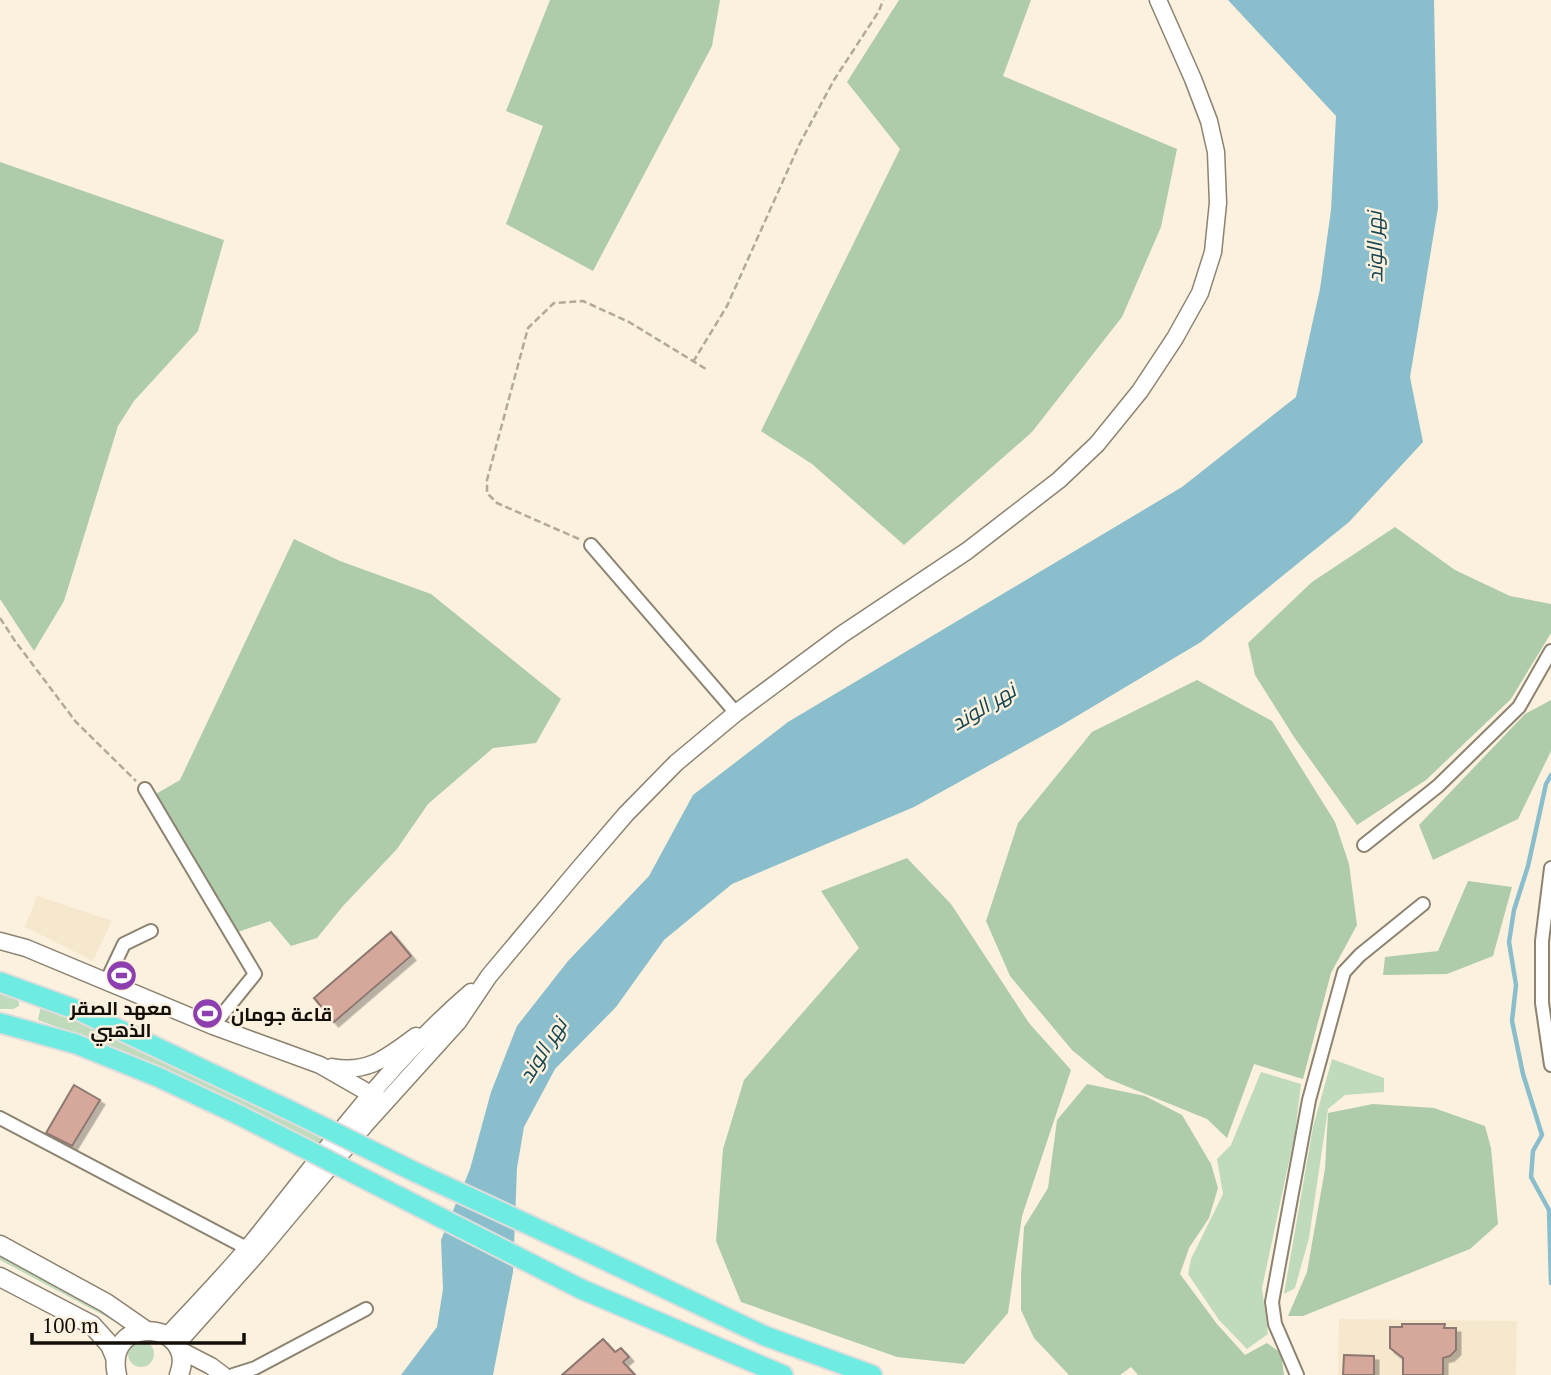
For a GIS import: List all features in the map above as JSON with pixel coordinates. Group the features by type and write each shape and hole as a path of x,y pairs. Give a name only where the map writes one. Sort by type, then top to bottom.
{"main road":[{"path":"0,982 80,1011 765,1336 872,1375"},
{"path":"0,1023 76,1044 158,1077 239,1115 581,1289 783,1375"},
{"path":"0,1245 106,1303 145,1330 160,1332 174,1343 181,1359 179,1375"},
{"path":"0,1277 92,1325 110,1345 115,1368"},
{"path":"115,1368 126,1339 145,1330"}],"street":[{"path":"379,1098 458,1022 489,976 626,814 677,763 736,712 841,635 967,551 1059,480 1090,451 1119,418 1153,372 1200,293 1213,252 1218,203 1212,135 1202,100 1158,0"},
{"path":"591,545 736,712"},
{"path":"1364,845 1438,786 1518,707 1551,651"},
{"path":"145,789 254,974 213,1026"},
{"path":"1550,876 1542,941 1542,1003 1551,1065"},
{"path":"1297,1375 1275,1324 1272,1302 1309,1100 1344,972 1350,964 1423,904"},
{"path":"106,982 124,944 151,931"},
{"path":"0,941 26,948 213,1026 320,1065 379,1098"},
{"path":"320,1065 348,1069 369,1066 446,1013 489,976"},
{"path":"223,1375 174,1343 379,1098 446,1013"},
{"path":"0,1118 252,1251"},
{"path":"233,1375 255,1367 366,1309"}],"path":[{"path":"693,362 726,306 800,143 834,80 879,11 883,0"},
{"path":"591,545 497,503 487,493 487,480 528,328 554,303 583,302 629,322 706,369"},
{"path":"0,618 75,722 145,789"}],"shaded area":[{"path":"37,896 112,921 93,961 25,927"},
{"path":"1339,1319 1517,1321 1516,1375 1338,1375"}],"green space":[{"path":"550,0 720,0 712,46 593,271 506,224 543,126 506,111"},
{"path":"899,0 1031,0 1003,76 1177,149 1161,227 1122,317 1032,432 904,545 812,464 761,431 900,149 847,82"},
{"path":"0,162 224,240 198,331 134,401 118,426 64,601 34,651 0,599"},
{"path":"1395,527 1455,570 1510,596 1551,604 1551,633 1511,699 1426,780 1357,825 1294,737 1255,675 1248,643 1312,582"},
{"path":"294,539 340,561 431,594 561,699 536,743 493,748 428,804 397,849 317,938 291,946 270,921 232,934 156,814 156,794 180,780"},
{"path":"1197,680 1272,721 1335,822 1349,864 1357,925 1331,973 1303,1079 1254,1064 1227,1138 1207,1119 1106,1078 1072,1050 1010,976 986,921 1018,823 1092,732"},
{"path":"1551,700 1551,751 1518,819 1433,860 1419,825 1525,714"},
{"path":"907,858 951,904 1029,1023 1071,1070 1022,1216 1008,1313 964,1364 897,1357 741,1302 716,1241 723,1149 744,1080 859,948 821,891"},
{"path":"1468,881 1512,887 1493,956 1447,974 1383,975 1385,957 1438,951"},
{"path":"0,989 16,996 19,1006 0,1009"},
{"path":"42,1001 340,1146 335,1155 191,1082 103,1044 38,1020"},
{"path":"1332,1059 1384,1078 1384,1092 1345,1095 1328,1109 1309,1238 1295,1288 1284,1294 1313,1127"},
{"path":"1261,1072 1301,1084 1295,1133 1262,1288 1268,1334 1247,1349 1219,1320 1188,1274 1191,1259 1223,1194 1217,1159 1231,1145"},
{"path":"1087,1084 1145,1096 1182,1115 1211,1164 1218,1188 1209,1218 1189,1248 1180,1274 1217,1324 1245,1355 1267,1343 1281,1353 1284,1375 1138,1375 1131,1367 1120,1375 1069,1375 1034,1338 1021,1310 1024,1227 1048,1188 1057,1120"},
{"path":"1373,1104 1434,1108 1485,1126 1491,1148 1498,1224 1470,1249 1303,1316 1288,1316 1307,1272 1325,1169 1328,1113"},
{"path":"0,1255 116,1318 118,1323 0,1260"},
{"path":"141,1341 150,1345 154,1354 150,1363 141,1367 132,1363 128,1354 132,1345"}],"water":[{"name":"نهر الوند","path":"1228,0 1434,0 1438,208 1410,377 1423,442 1349,522 1201,642 1062,725 914,807 732,884 664,940 616,1007 555,1069 524,1127 517,1168 513,1272 493,1375 401,1375 437,1327 443,1289 441,1240 470,1169 491,1092 517,1026 568,961 649,876 693,795 788,722 1182,487 1296,397 1320,289 1331,210 1336,116"}],"building":[{"path":"391,932 411,956 334,1022 314,998"},
{"path":"74,1085 100,1100 72,1146 46,1133"},
{"path":"1402,1324 1445,1324 1444,1328 1456,1328 1456,1350 1443,1358 1443,1375 1403,1375 1403,1358 1390,1348 1390,1327 1402,1327"},
{"path":"603,1339 615,1352 621,1348 629,1357 623,1362 635,1375 562,1375"},
{"path":"1344,1355 1374,1356 1374,1375 1343,1375"}],"waterway":[{"path":"1551,775 1546,784 1528,866 1514,910 1509,942 1516,985 1512,1021 1523,1074 1542,1135 1533,1151 1531,1177 1549,1210 1551,1283"}],"place":[{"name":"معهد الصقر الذهبي","path":"121,976"},
{"name":"قاعة جومان","path":"208,1013"}]}
